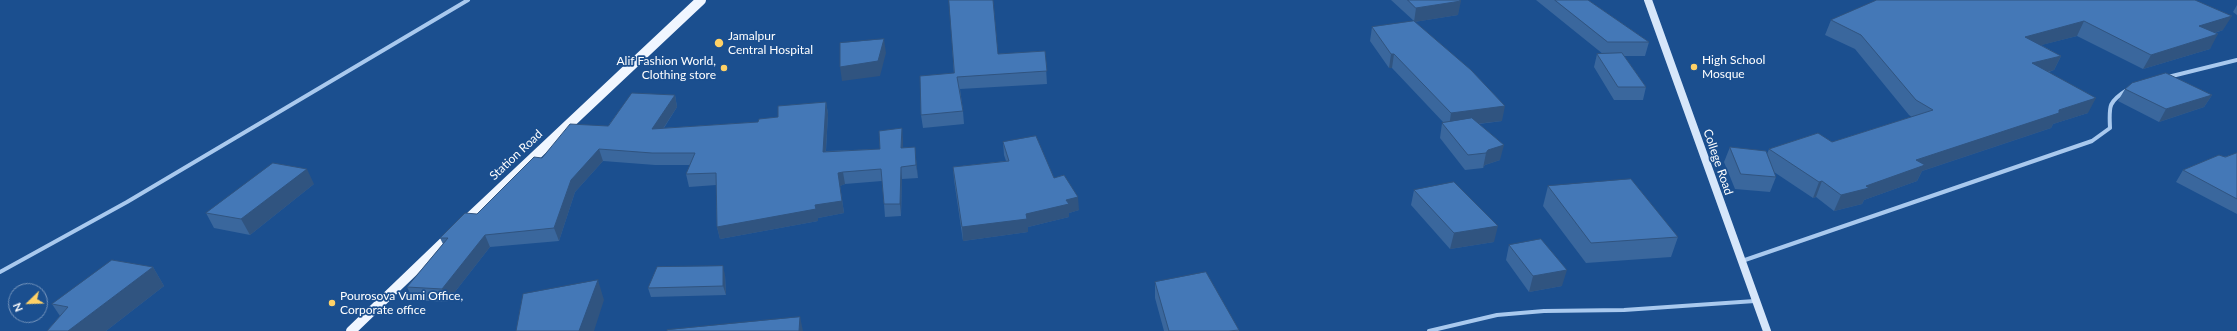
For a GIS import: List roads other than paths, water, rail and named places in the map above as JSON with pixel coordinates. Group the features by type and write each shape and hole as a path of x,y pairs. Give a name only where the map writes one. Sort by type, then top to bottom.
{"main road":[{"name":"Station Road","path":"351,331 511,177 701,0"},
{"name":"College Road","path":"1648,0 1740,262 1767,331"}],"street":[{"path":"0,272 127,202 468,0"},
{"path":"2164,78 2237,60"},
{"path":"1740,262 2092,141 2110,128 2108,108 2110,102 2130,88"},
{"path":"1429,331 1497,315 1624,310 1755,301"}],"place":[{"name":"Jamalpur Central Hospital","path":"719,43"},
{"name":"High School Mosque","path":"1694,67"},
{"name":"Alif Fashion World, Clothing store","path":"724,68"},
{"name":"Pourosova Vumi Office, Corporate office","path":"332,303"}]}
